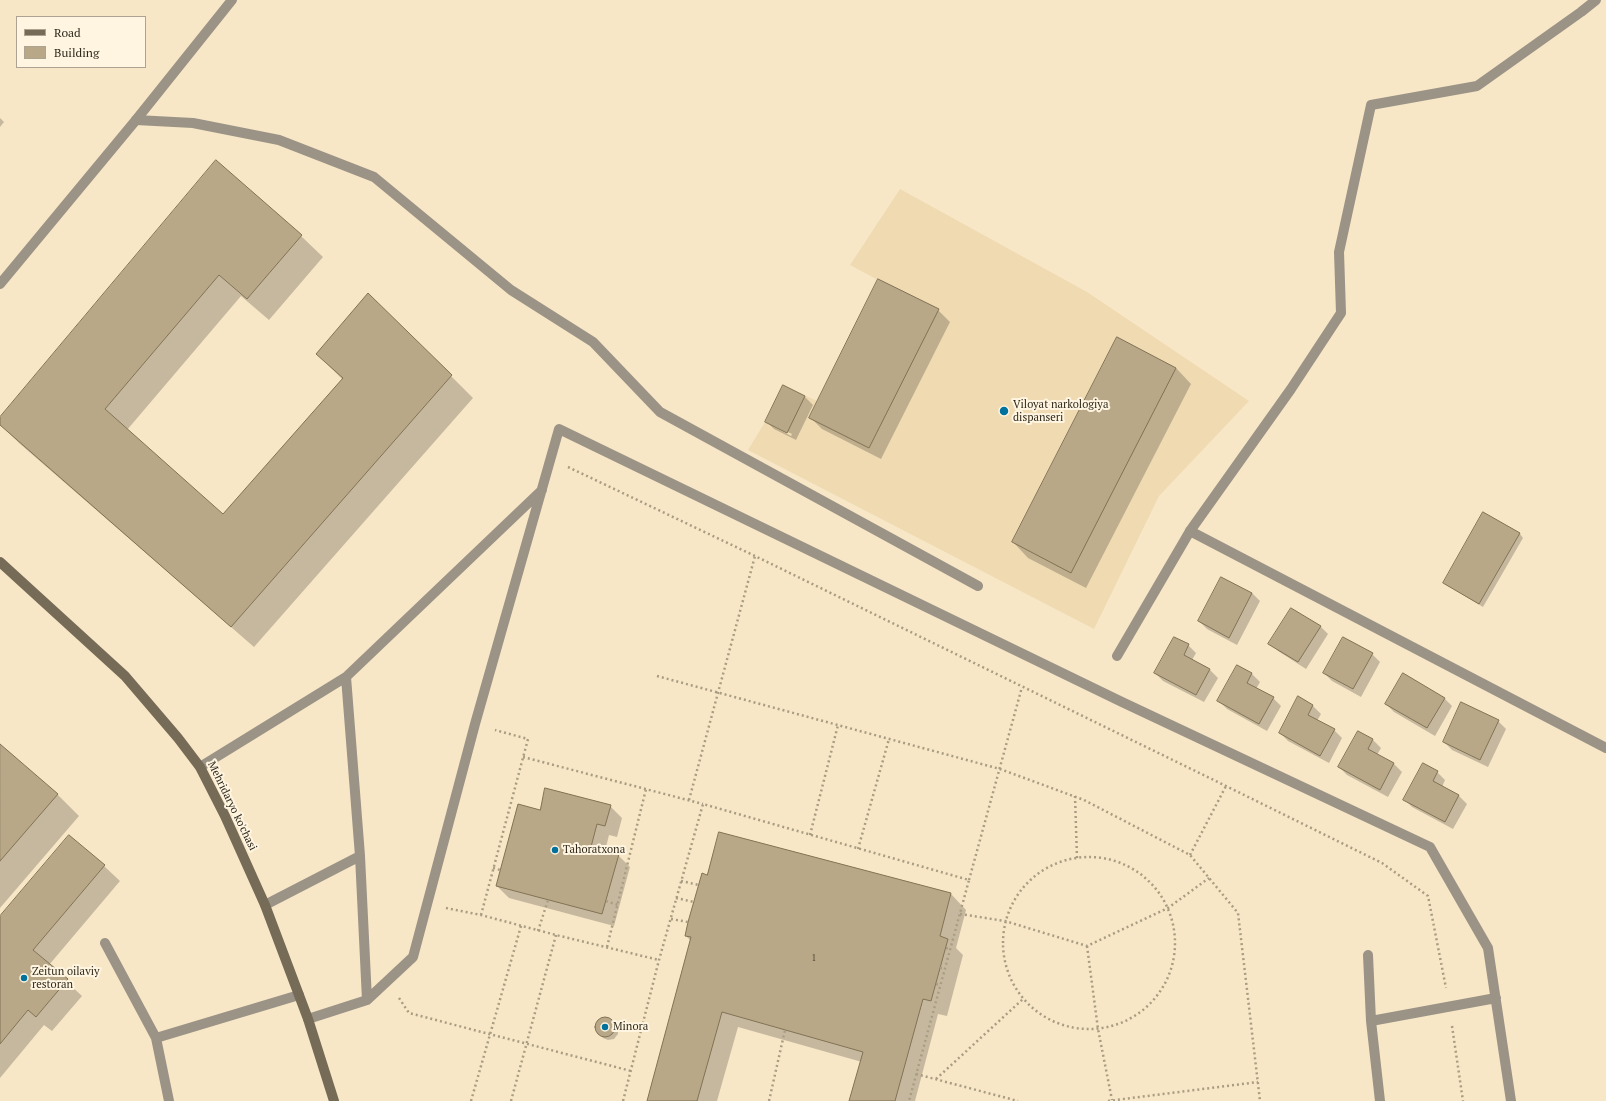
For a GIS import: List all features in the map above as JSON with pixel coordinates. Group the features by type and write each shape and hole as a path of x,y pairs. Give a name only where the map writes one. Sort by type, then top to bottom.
{"main road":[{"name":"Мehridaryo ko'chasi","path":"0,562 125,676 178,738 200,767 225,816 265,906 308,1019 334,1101"}],"street":[{"path":"0,284 136,120 232,0"},
{"path":"1117,656 1190,532 1291,390 1341,313 1339,252 1371,105 1477,86 1596,0"},
{"path":"136,120 193,123 279,140 374,177 512,290 593,342 660,412 978,586"},
{"path":"308,1019 367,1000 413,957 475,724 559,429 1122,702 1430,847 1488,948 1511,1101"},
{"path":"200,767 346,677 542,490"},
{"path":"1190,532 1606,748"},
{"path":"346,677 360,856 367,1000"},
{"path":"265,906 360,856"},
{"path":"105,943 156,1038 169,1101"},
{"path":"1368,955 1371,1021 1380,1101"},
{"path":"156,1038 299,995"},
{"path":"1371,1021 1496,998"}],"path":[{"path":"550,458 755,556 1382,863 1428,896 1450,1007 1463,1101"},
{"path":"689,800 755,556"},
{"path":"656,676 1000,769 1075,796 1190,855 1238,914 1260,1101"},
{"path":"909,1101 1022,687"},
{"path":"475,724 528,739 480,915"},
{"path":"810,835 838,725"},
{"path":"858,849 889,739"},
{"path":"523,757 689,800 969,880"},
{"path":"1190,855 1226,786"},
{"path":"607,947 646,789"},
{"path":"1075,796 1077,858"},
{"path":"623,1101 676,898 703,804"},
{"path":"1099,857 1121,863 1140,874 1156,889 1168,908 1174,930 1175,953 1169,976 1158,996 1141,1012 1121,1024 1098,1029 1077,1029 1057,1024 1038,1014 1023,999 1012,982 1005,962 1002,942 1005,922 1013,903 1024,886 1040,872 1057,863 1077,858 1099,857"},
{"path":"493,868 500,870"},
{"path":"960,914 1005,922 1087,946 1168,908 1209,878"},
{"path":"681,881 698,885"},
{"path":"676,898 694,902"},
{"path":"538,931 548,900"},
{"path":"606,901 618,904"},
{"path":"426,904 480,915 538,931 660,960"},
{"path":"671,919 688,922"},
{"path":"471,1101 521,926"},
{"path":"511,1101 556,935"},
{"path":"1087,946 1098,1029 1112,1100"},
{"path":"946,948 951,949"},
{"path":"940,968 945,968"},
{"path":"388,980 409,1013 631,1071"},
{"path":"936,984 940,985"},
{"path":"936,1079 1023,999"},
{"path":"769,1101 785,1030"},
{"path":"916,1074 1018,1101"},
{"path":"1108,1101 1258,1082"}],"shaded area":[{"name":"Viloyat narkologiya dispanseri","path":"900,189 1087,292 1249,401 1159,496 1094,629 748,450 765,422 783,385 817,401 878,280 850,265"}],"building":[{"path":"216,160 302,235 247,299 219,275 105,409 223,514 343,378 316,354 368,293 452,375 231,627 0,425 0,417"},
{"path":"878,279 939,309 869,448 809,418"},
{"path":"1117,337 1176,368 1071,573 1012,542"},
{"path":"783,385 805,396 787,433 765,422"},
{"path":"1483,512 1520,533 1479,604 1443,583"},
{"path":"1221,577 1252,593 1229,638 1198,621"},
{"path":"1291,608 1321,626 1298,662 1268,644"},
{"path":"1174,637 1189,644 1184,655 1210,669 1196,695 1154,673"},
{"path":"1343,637 1373,653 1353,689 1323,673"},
{"path":"1237,665 1252,673 1247,683 1274,697 1259,724 1217,701"},
{"path":"1403,673 1445,698 1427,728 1385,704"},
{"path":"1298,696 1313,705 1308,715 1335,729 1320,756 1279,733"},
{"path":"1461,702 1499,720 1480,760 1443,742"},
{"path":"1358,731 1373,739 1368,749 1394,763 1380,790 1338,767"},
{"path":"0,744 58,794 0,861"},
{"path":"1423,763 1438,771 1433,781 1459,795 1445,822 1403,800"},
{"name":"Tahoratxona","path":"545,788 611,805 605,826 597,824 591,847 619,854 602,914 496,886 518,804 540,810"},
{"path":"719,832 951,893 940,936 948,939 931,1001 923,999 895,1101 849,1101 863,1052 722,1012 697,1101 647,1101 691,937 685,936 688,922 702,873 707,875"},
{"path":"69,835 105,865 33,950 68,979 36,1017 28,1010 0,1044 0,916"},
{"name":"Minora","path":"605,1017 612,1020 615,1027 612,1034 605,1037 598,1034 595,1027 598,1020"}],"place":[{"name":"Viloyat narkologiya dispanseri","path":"1004,411"},
{"name":"Tahoratxona","path":"555,850"},
{"name":"Zeitun oilaviy restoran","path":"24,978"},
{"name":"Minora","path":"605,1027"}]}
